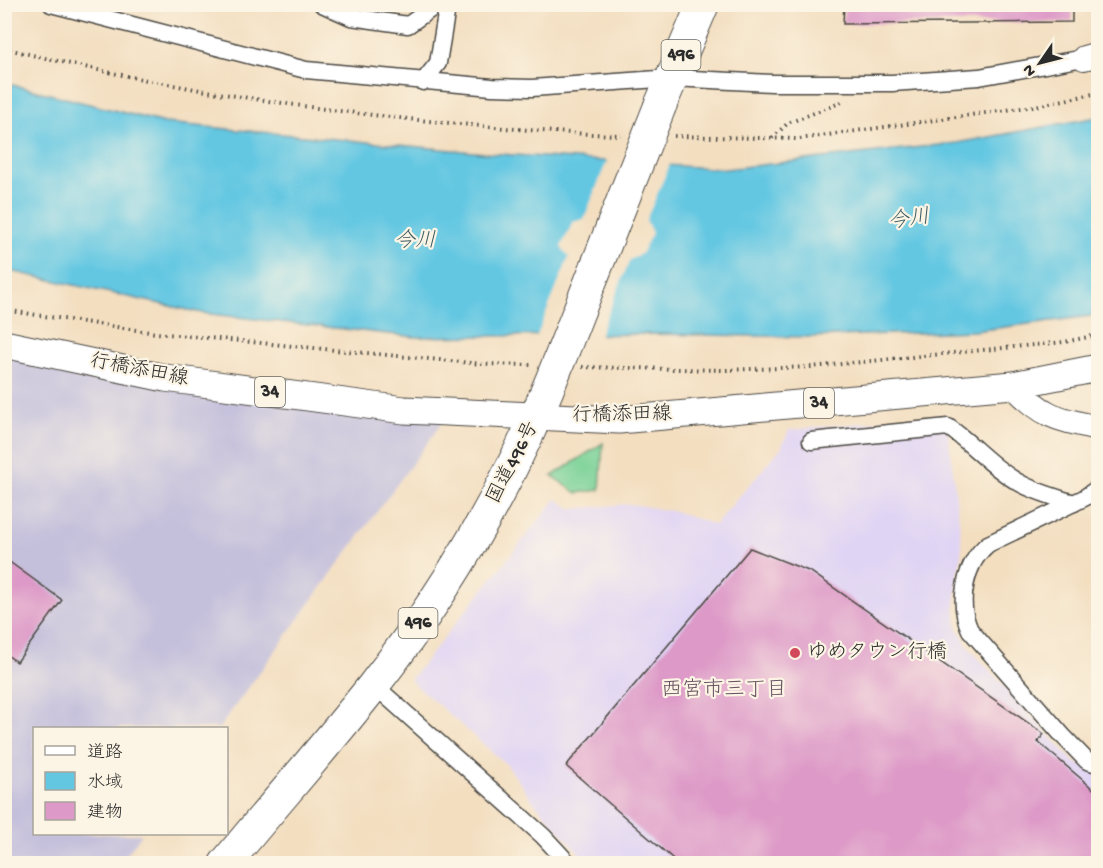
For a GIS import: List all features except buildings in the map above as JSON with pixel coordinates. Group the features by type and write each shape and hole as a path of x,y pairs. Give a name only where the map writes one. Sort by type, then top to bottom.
{"highway":[{"name":"国道496号","path":"225,864 374,685 442,590 499,493 538,416 562,351 703,4"}],"main road":[{"name":"行橋添田線","path":"4,344 165,378 404,410 619,420 1013,385 1098,368"},
{"path":"1013,385 1033,406 1060,419 1098,428"}],"street":[{"path":"51,4 306,70 423,82 532,88 666,92 772,84 873,83 979,77 1091,56"},
{"path":"322,4 351,17 408,25 440,4 447,8 438,63 423,82"},
{"path":"812,441 948,428 967,440 1016,481 1041,493 1074,503"},
{"path":"1098,488 1074,503 988,544 976,553 969,568 964,618 970,630 1063,736 1086,761 1098,764"},
{"path":"374,685 543,836 569,864"}],"path":[{"path":"4,48 93,71 332,112 577,135 624,135"},
{"path":"772,138 788,123 871,90 873,83"},
{"path":"670,136 799,139 1035,106 1098,93"}],"shaded area":[{"path":"5,344 449,413 220,727 33,727 33,835 141,835 120,863 5,864"},
{"path":"946,415 962,546 955,605 957,627 968,647 1074,762 1098,770 1098,863 588,863 533,801 507,765 410,680 556,499 572,509 630,504 677,512 715,525 781,448 789,430"}],"green space":[{"path":"603,443 600,490 577,493 552,476"}],"water":[{"name":"今川","path":"5,83 165,123 484,153 726,169 957,143 1098,117 1098,315 974,331 808,337 656,334 415,337 202,313 5,270"}],"pier":[{"path":"608,158 671,162 646,220 652,233 641,254 630,260 598,338 536,338 569,257 561,247 573,222 584,219"}],"place":[{"name":"ゆめタウン行橋","path":"795,653"}],"district":[{"name":"西宮市三丁目","path":"724,691"}]}
